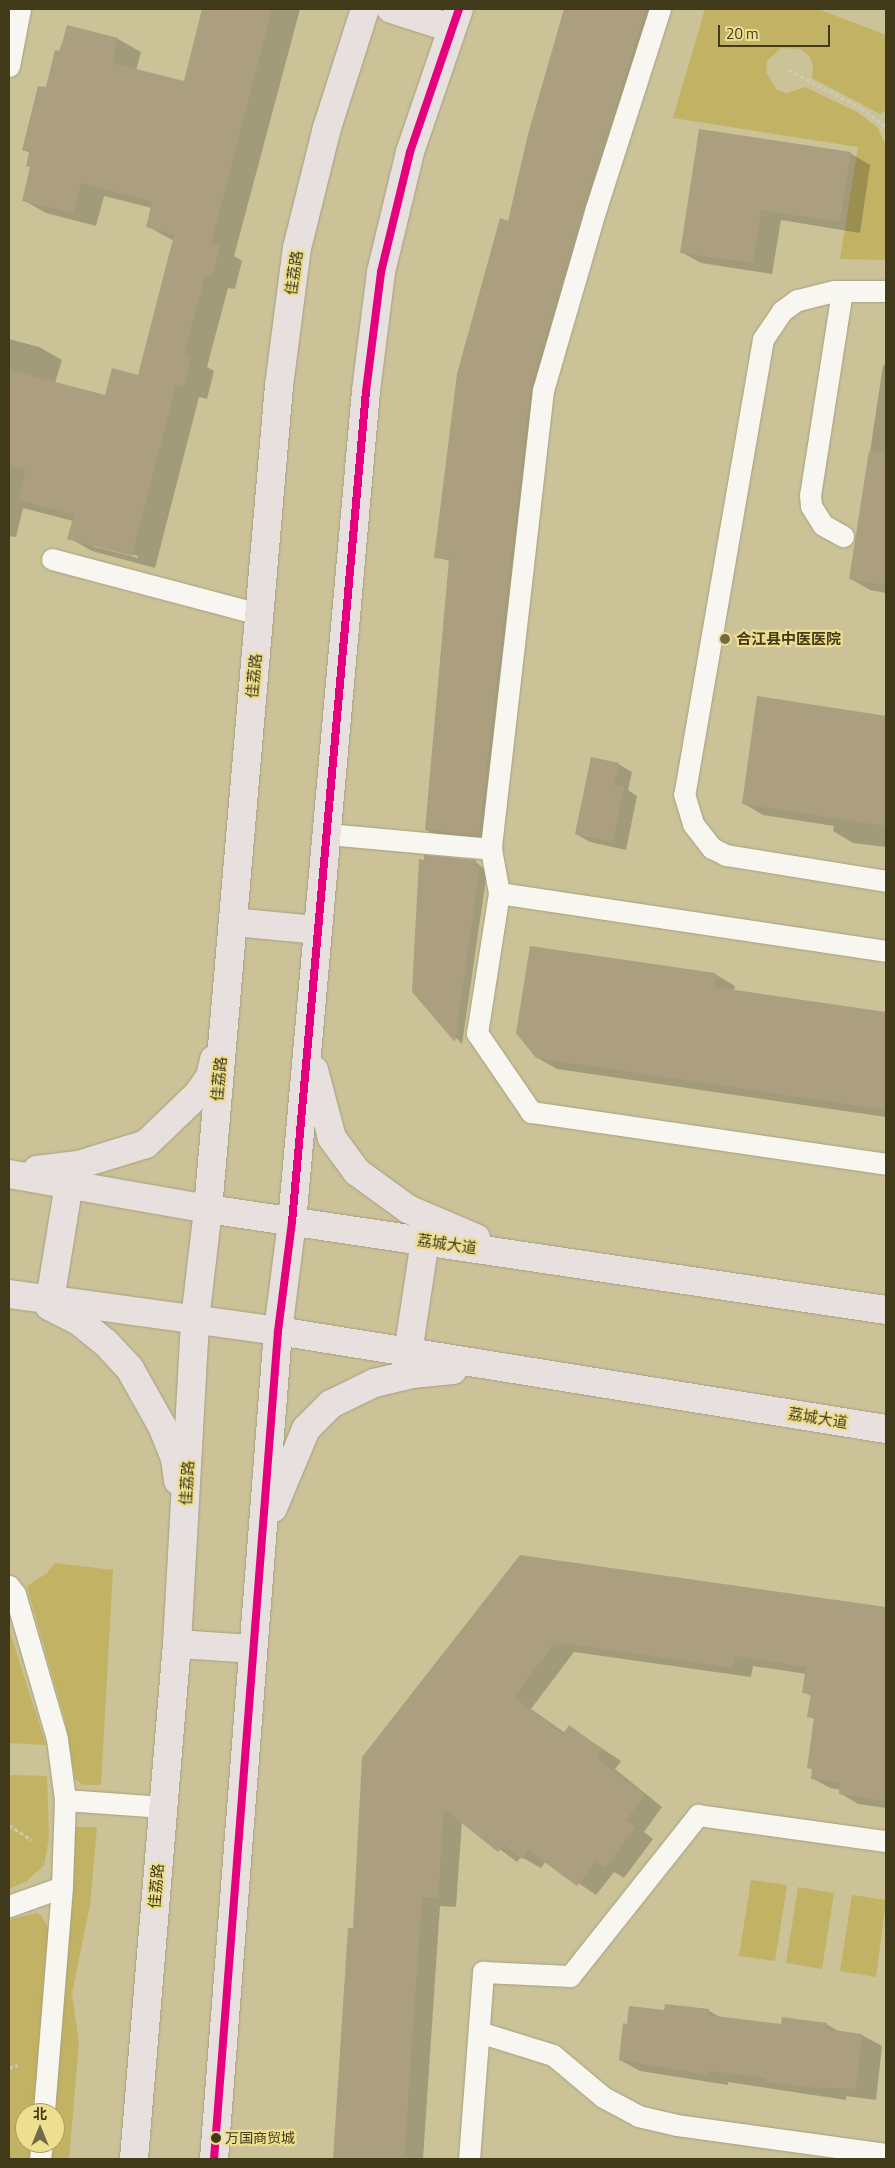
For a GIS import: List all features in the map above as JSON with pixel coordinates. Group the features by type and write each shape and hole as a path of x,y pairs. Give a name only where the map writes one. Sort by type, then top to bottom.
{"main road":[{"name":"佳荔路","path":"134,2159 184,1535 195,1320 208,1209 279,386 297,248 327,128 365,9"},
{"path":"214,2159 278,1331 292,1222 366,391 381,272 410,152 455,18 391,9"},
{"path":"232,922 318,930"},
{"path":"9,1173 78,1165 146,1144 184,1111 210,1077 224,1018"},
{"path":"308,1045 332,1138 357,1172 408,1209 458,1232 532,1257"},
{"name":"荔城大道","path":"9,1173 208,1209 886,1310"},
{"path":"69,1184 30,1297 80,1322 106,1343 143,1388 175,1459 184,1535"},
{"path":"408,1353 425,1241"},
{"name":"荔城大道","path":"30,1297 278,1331 886,1429"},
{"path":"260,1548 281,1482 306,1429 331,1404 374,1383 402,1376 490,1366"},
{"path":"176,1644 252,1649"}],"lane":[{"path":"9,66 20,9"},
{"path":"660,9 596,208 543,390 491,849 499,893 477,1033 531,1112 886,1164"},
{"path":"886,290 815,293 797,300 782,311 763,339 684,794 693,824 712,848 726,855 886,881"},
{"path":"842,291 810,495 811,506 823,525 843,536"},
{"path":"52,559 259,614"},
{"path":"327,834 491,849"},
{"path":"499,893 886,951"},
{"path":"9,1586 15,1594 57,1739 64,1800 62,1887 45,2103"},
{"path":"64,1800 163,1807"},
{"path":"469,2159 484,1972 570,1976 698,1815 886,1841"},
{"path":"9,1906 62,1887"},
{"path":"478,2032 553,2055 603,2097 638,2116 677,2125 886,2154"}],"path":[{"path":"789,70 861,108 886,127"}],"shaded area":[{"path":"705,9 818,9 886,35 886,110 880,114 812,78 813,66 809,56 801,49 781,48 767,61 766,72 777,90 787,93 805,87 857,112 877,127 886,145 886,260 840,259 858,147 673,118"},
{"path":"55,1563 113,1570 101,1785 83,1785 75,1779 65,1720 27,1586 47,1573"},
{"path":"9,1629 46,1745 9,1743"},
{"path":"9,1775 47,1776 49,1838 44,1865 27,1881 9,1889"},
{"path":"75,1827 97,1827 90,1905 72,1994 79,2043 69,2159 49,2159 50,2153 65,2153 65,2103 54,2103"},
{"path":"751,1880 787,1885 775,1961 739,1956"},
{"path":"798,1887 834,1893 822,1969 786,1963"},
{"path":"852,1895 886,1900 876,1977 840,1971"},
{"path":"37,1913 42,1916 49,1930 37,2103 15,2103 15,2153 33,2153 33,2159 9,2159 9,1920"}],"building":[{"path":"202,9 272,9 211,244 220,246 212,277 205,276 184,355 191,357 184,387 176,385 132,556 67,539 74,515 18,500 26,470 9,466 9,370 105,395 112,368 138,375 174,235 146,227 152,202 81,183 73,213 22,201 30,167 26,166 29,152 22,150 38,86 46,87 55,50 60,51 67,25 118,38 112,63 184,81"},
{"path":"564,9 646,9 531,388 479,835 425,830 449,559 434,558 457,374 500,218 508,221 528,134"},
{"path":"699,129 851,152 840,222 761,210 753,263 680,253"},
{"path":"869,451 886,452 886,585 849,579"},
{"path":"757,696 886,716 886,826 742,804"},
{"path":"591,757 619,763 614,785 624,786 613,843 575,834"},
{"path":"424,855 476,860 475,866 480,867 455,1042 412,992 419,859 424,860"},
{"path":"530,946 715,973 714,987 886,1012 886,1110 536,1058 516,1033"},
{"path":"520,1555 886,1607 886,1801 839,1794 840,1783 811,1779 812,1769 807,1768 814,1718 807,1717 811,1694 802,1693 806,1667 735,1656 733,1668 555,1642 514,1697 563,1734 569,1725 603,1750 597,1758 645,1795 626,1820 636,1827 605,1868 596,1861 577,1886 528,1850 522,1859 504,1845 498,1852 444,1809 438,1898 422,1897 404,2159 333,2159 348,1928 353,1928 362,1757"},
{"path":"665,2004 709,2009 708,2015 781,2024 782,2017 827,2023 826,2029 862,2034 856,2089 807,2087 766,2082 766,2078 709,2071 708,2075 619,2060 623,2023 627,2024 629,2006 664,2010"}],"transit line":[{"path":"214,2159 278,1331 292,1222 366,391 381,272 410,152 459,9"}],"place":[{"name":"合江县中医医院","path":"725,639"},
{"name":"万国商贸城","path":"216,2138"}]}
